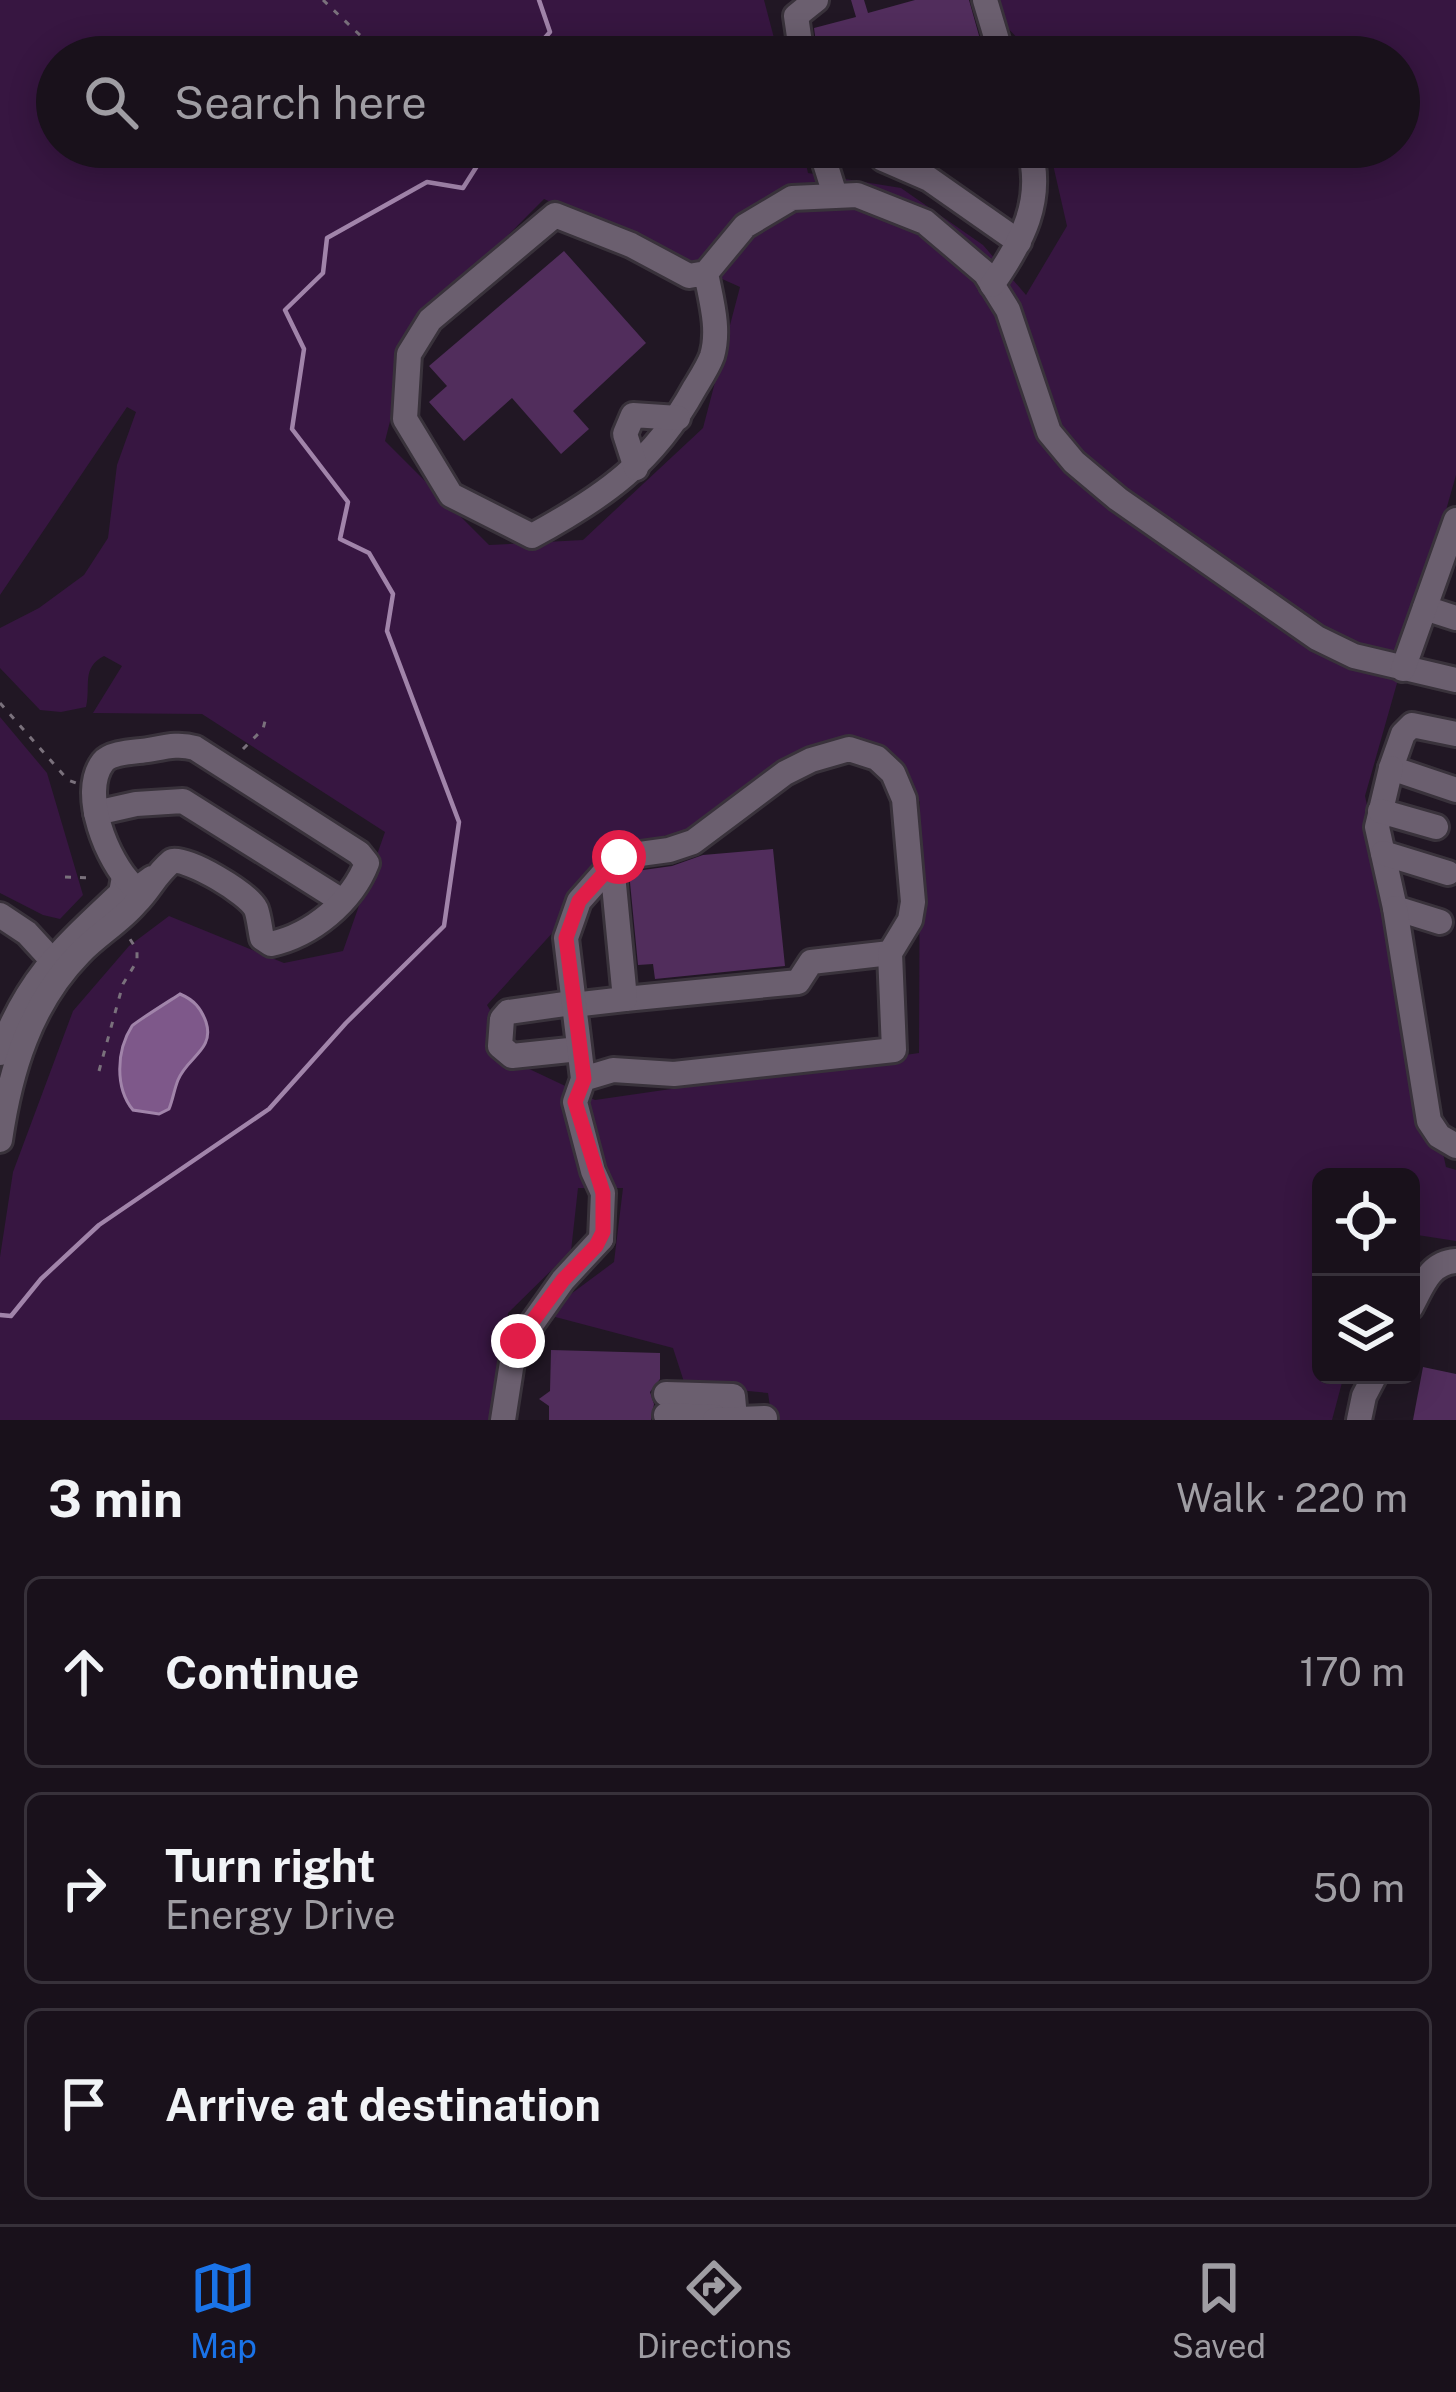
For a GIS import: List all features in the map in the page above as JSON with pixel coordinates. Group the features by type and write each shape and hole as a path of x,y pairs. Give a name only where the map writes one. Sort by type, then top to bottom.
{"street":[{"path":"798,36 795,22 816,0"},
{"path":"985,0 996,36"},
{"path":"827,168 835,195"},
{"path":"904,168 929,179 1019,242"},
{"path":"992,285 1033,214 1036,168"},
{"path":"706,273 715,323 712,357 678,418 637,468 590,505 532,536 451,495 405,419 409,354 430,320 555,215 631,244 689,277 706,273 745,226 792,198 857,195 925,222 953,243 992,285 1008,310 1049,432 1074,462 1118,499 1316,638 1354,656 1456,680"},
{"path":"637,468 625,434 633,416 678,418"},
{"path":"1403,669 1456,520"},
{"path":"1425,608 1456,618"},
{"path":"1456,734 1412,724 1403,734 1377,827 1395,908 1429,1121 1439,1136 1456,1146"},
{"path":"176,745 192,747 364,857 365,870 342,901 306,931 268,944 253,904 193,864 175,860 138,887 124,878 108,852 96,813 96,791 105,760 176,745"},
{"path":"503,1420 514,1349 563,1280 611,1241 603,1193 575,1102 584,1079 567,950 568,924 579,901 622,856 686,845 785,773 825,754 860,750 893,773 905,808 912,910 890,953 896,1041 891,1052 674,1074 613,1070 584,1079"},
{"path":"1391,768 1456,790"},
{"path":"96,813 183,801 342,901"},
{"path":"1380,812 1436,827"},
{"path":"1383,853 1448,874"},
{"path":"612,863 625,999"},
{"path":"0,1053 19,1008 122,893 124,878"},
{"path":"0,1140 19,1053 57,966 135,905 152,878"},
{"path":"1395,908 1440,922"},
{"path":"0,915 28,933 57,966"},
{"path":"579,1049 512,1056 500,1046 502,1019 508,1012 798,982 811,962 890,953"},
{"path":"1420,1290 1431,1270 1442,1262 1456,1262"},
{"path":"1359,1420 1370,1384"},
{"path":"666,1404 722,1418 765,1418"}],"path":[{"path":"322,0 361,36"},
{"path":"0,703 61,771"},
{"path":"243,748 263,729 266,717"},
{"path":"65,877 94,878"},
{"path":"99,1070 123,985 136,961 137,950 122,926"}],"shaded area":[{"path":"0,0 764,0 773,36 36,36 36,168 807,168 808,173 901,188 983,245 1026,295 1067,226 1054,168 1420,168 1420,36 1015,36 981,0 1456,0 1456,475 1365,796 1446,1167 1456,1170 1456,1241 1420,1235 1420,1168 1312,1168 1312,1384 1342,1384 1332,1420 772,1420 768,1393 685,1385 673,1348 544,1314 614,1262 623,1188 578,1188 571,1251 508,1313 494,1420 0,1420 0,1257 13,1172 73,1011 129,946 169,916 284,963 343,951 385,832 202,714 93,713 122,666 104,656 92,666 86,707 61,712 40,710 0,668 0,628 39,608 84,575 108,538 117,465 136,412 127,407 0,595","holes":["544,199 740,287 703,428 583,540 489,545 385,441 413,331","876,747 920,802 919,1053 595,1100 525,1067 487,1005 633,844 687,830 746,786"]},
{"path":"0,717 47,773 83,895 60,919 0,893"},
{"path":"180,994 202,1013 207,1040 182,1072 169,1109 159,1114 133,1110 121,1080 127,1036 134,1024"}],"building":[{"path":"851,0 864,0 868,13 915,0 969,0 979,36 815,36 814,28 856,17"},
{"path":"564,251 646,343 573,411 589,429 561,454 512,398 464,441 429,402 447,386 429,366"},
{"path":"773,849 785,966 655,979 653,964 638,965 629,872 672,866 703,855"},
{"path":"551,1350 660,1353 660,1379 650,1392 651,1420 549,1420 549,1406 539,1399 550,1391"},
{"path":"1423,1367 1456,1374 1456,1420 1413,1420"}],"waterway":[{"path":"539,0 550,32 546,36"},
{"path":"0,1315 11,1316 41,1279 99,1225 269,1109 346,1023 444,926 459,822 387,631 393,594 369,553 340,539 348,502 292,429 304,349 285,310 323,273 327,238 427,182 463,188 476,168"}],"route":[{"path":"518,1341 603,1232 603,1193 575,1102 584,1079 566,938 579,901 619,857"}]}
